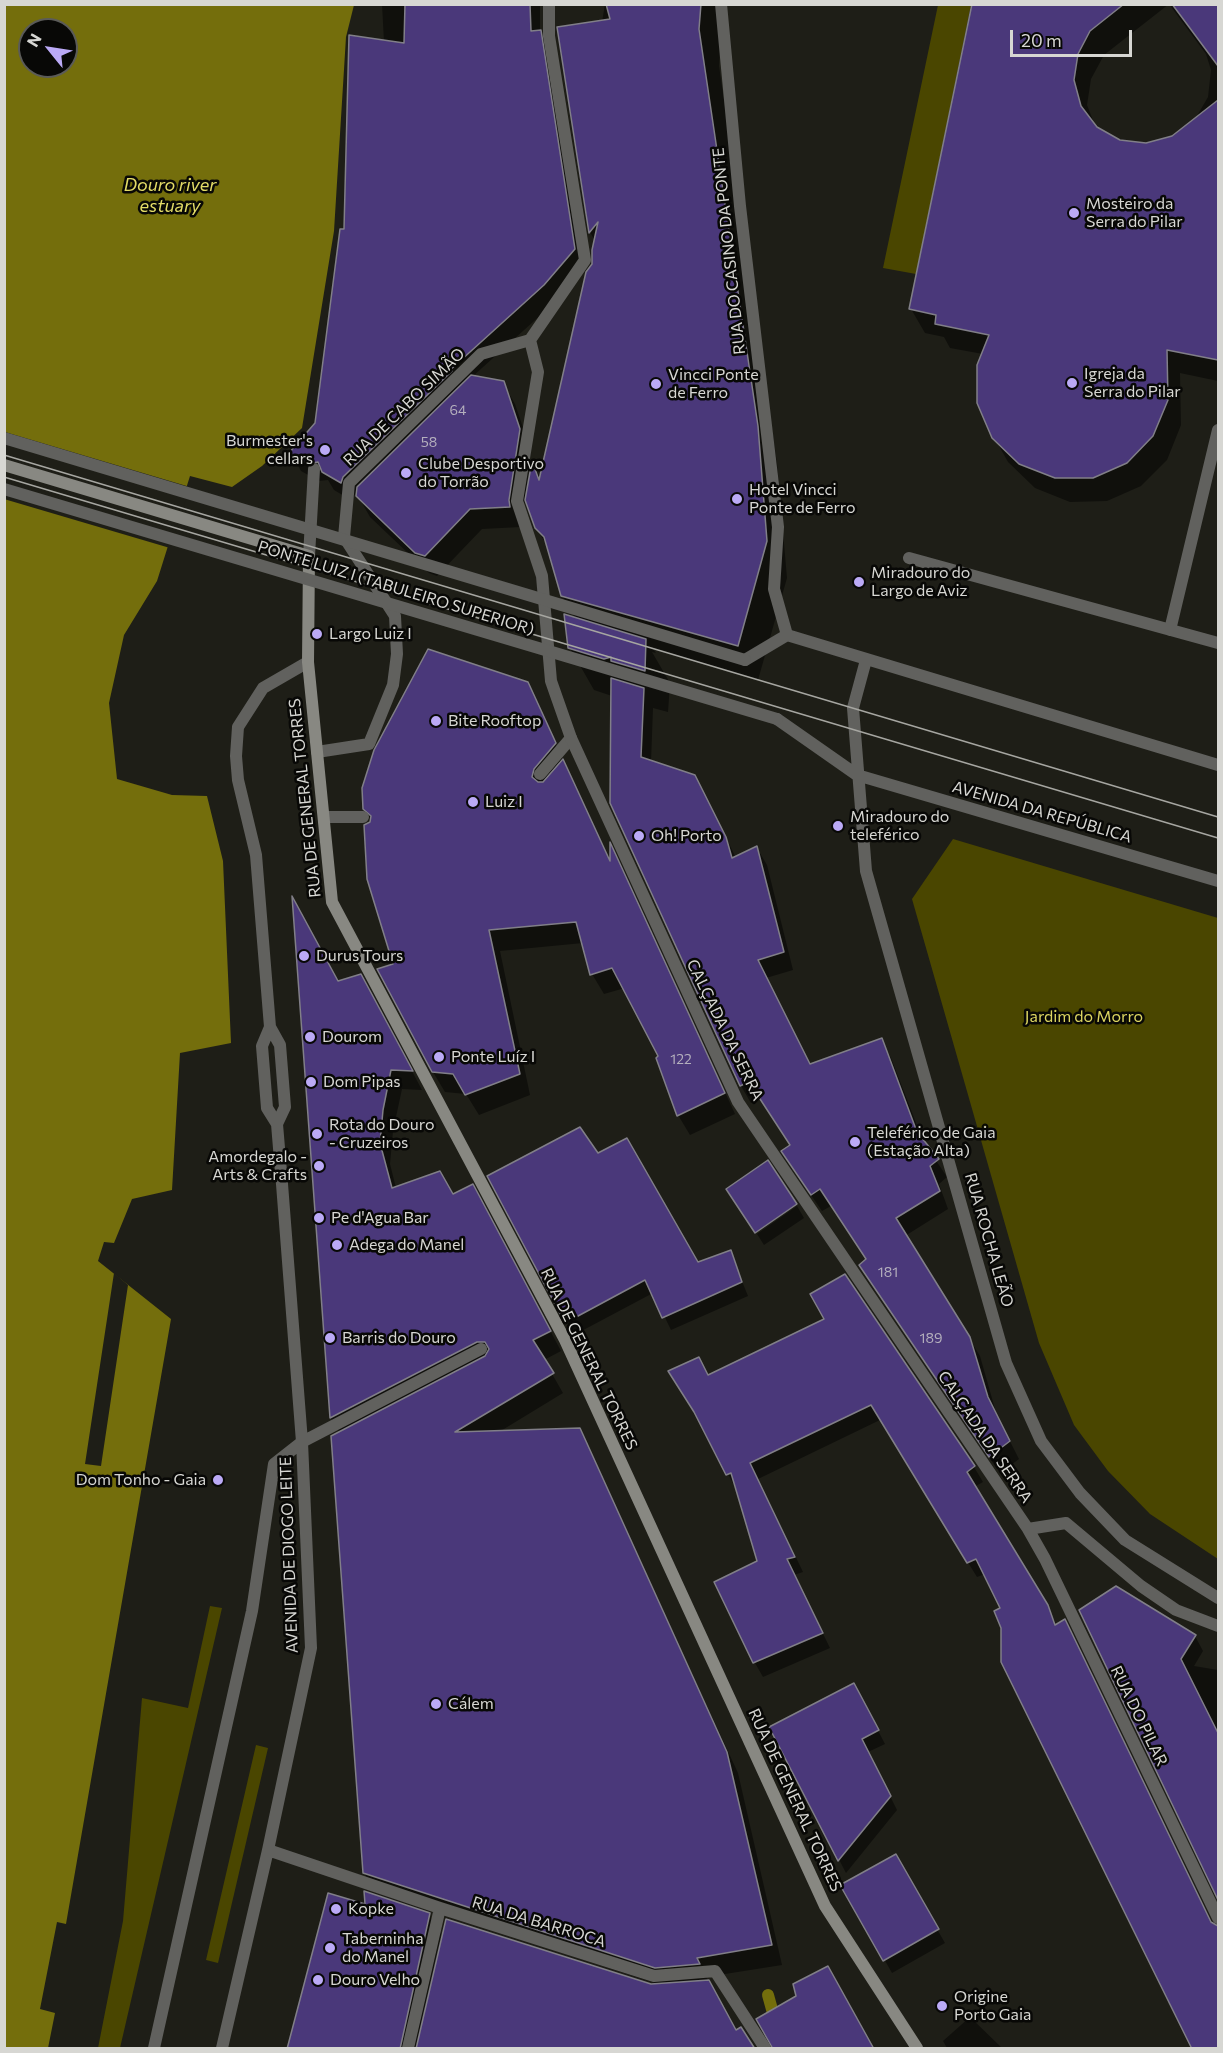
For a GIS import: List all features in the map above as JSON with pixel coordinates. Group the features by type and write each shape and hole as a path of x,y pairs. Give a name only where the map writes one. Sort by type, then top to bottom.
{"main road":[{"path":"4,465 309,556 308,662"},
{"name":"RUA DE GENERAL TORRES","path":"308,662 332,902 565,1340 825,1906 917,2049"}],"street":[{"path":"530,340 585,260 549,36 549,4"},
{"name":"RUA DO CASINO DA PONTE","path":"720,4 740,206 778,527 774,589 787,635"},
{"name":"CALÇADA DA SERRA","path":"530,340 538,372 517,501 542,576 551,681 571,738 738,1102 1028,1530 1066,1523 1141,1586 1176,1610 1218,1626"},
{"name":"RUA DE CABO SIMÃO","path":"317,752 369,744 393,685 397,654 395,616 344,537 349,483 481,354 530,340"},
{"path":"1170,630 1218,430"},
{"name":"PONTE LUIZ I (TABULEIRO SUPERIOR)","path":"4,438 745,660 787,635"},
{"path":"309,556 314,469"},
{"name":"PONTE LUIZ I (TABULEIRO SUPERIOR)","path":"4,489 777,719"},
{"path":"909,558 1218,643"},
{"path":"787,635 1218,765"},
{"path":"857,775 853,708 866,660"},
{"name":"AVENIDA DE DIOGO LEITE","path":"277,1124 285,1107 280,1045 270,1027 256,855 238,780 236,756 238,728 263,688 308,662"},
{"name":"AVENIDA DA REPÚBLICA","path":"777,719 857,775 1218,881"},
{"path":"540,774 571,738"},
{"name":"RUA ROCHA LEÃO","path":"857,775 866,871 1006,1363 1041,1441 1080,1493 1125,1540 1218,1598"},
{"path":"325,817 363,817"},
{"name":"AVENIDA DE DIOGO LEITE","path":"222,2049 268,1851 311,1648 302,1442 277,1124 267,1108 262,1046 270,1027"},
{"path":"154,2049 252,1611 274,1464 302,1442 481,1349"},
{"name":"RUA DO PILAR","path":"1028,1530 1045,1559 1218,1918"},
{"name":"RUA DA BARROCA","path":"268,1851 654,1976 715,1971 765,2049"},
{"path":"408,2049 440,1908"}],"green space":[{"path":"938,5 971,5 916,274 883,268"},
{"name":"Jardim do Morro","path":"953,839 1218,918 1218,1559 1150,1514 1108,1471 1074,1425 1039,1343 912,899"},
{"path":"210,1606 222,1608 120,2048 98,2048 123,1921 142,1698 188,1708"},
{"path":"256,1745 268,1748 218,1963 206,1960"}],"water":[{"name":"Douro river estuary","path":"5,5 354,5 346,37 334,231 302,428 262,466 232,487 190,476 157,581 124,635 109,703 117,779 172,795 207,796 223,861 231,1043 180,1053 172,1190 132,1199 114,1243 104,1242 98,1261 171,1319 66,1924 57,1922 40,2009 55,2013 48,2048 5,2048"}],"pier":[{"path":"5,432 190,487 170,548 4,499"},
{"path":"114,1273 128,1285 101,1466 85,1464"}],"building":[{"path":"405,4 530,4 531,31 541,30 575,249 544,285 449,371 452,371 343,477 341,483 322,472 318,462 307,464 289,453 315,423 340,229 344,229 349,35 404,43"},
{"name":"Vincci Ponte de Ferro","path":"606,4 701,4 699,29 758,426 767,541 738,646 561,596 544,537 535,528 525,500 532,461 539,480 586,272 592,264 592,250 598,222 589,233 557,27 610,19"},
{"name":"Mosteiro da Serra do Pilar","path":"972,4 1124,4 1090,31 1078,54 1074,80 1081,106 1097,127 1120,140 1146,143 1172,136 1218,100 1218,360 1167,350 1168,400 1153,436 1127,463 1093,478 1055,478 1019,464 992,438 977,403 977,365 989,335 935,324 936,315 909,309"},
{"path":"1172,4 1218,4 1218,66"},
{"path":"471,375 504,381 520,429 509,500 510,507 470,509 425,556 415,553 356,496 357,487"},
{"path":"564,614 646,639 645,671 611,661 611,657 604,659 568,648"},
{"path":"428,649 528,682 556,743 534,769 532,777 538,782 543,782 563,759 610,861 610,842 725,1093 677,1116 656,1058 658,1056 612,968 590,975 576,922 489,930 520,1074 465,1095 453,1074 432,1072 377,969 393,964 367,879 364,825 370,822 371,816 363,809 362,788 374,750"},
{"path":"611,678 644,688 641,757 695,775 726,837 732,858 757,846 784,952 758,960 810,1064 882,1038 917,1132 939,1159 930,1166 940,1191 896,1218 970,1337 988,1397 1010,1441 989,1457 859,1265 866,1259 820,1189 811,1195 781,1151 790,1145 749,1082 740,1086 610,803"},
{"path":"292,896 338,981 361,974 413,1071 391,1070 383,1110 380,1143 392,1188 440,1171 453,1194 473,1184 551,1331 533,1340 554,1373 455,1432 580,1428 727,1752 772,1945 697,1958 700,1964 655,1968 363,1873 331,1436 485,1356 489,1349 485,1342 477,1342 330,1418"},
{"path":"580,1127 598,1153 627,1138 698,1262 731,1250 742,1282 662,1318 645,1280 565,1323 487,1176"},
{"path":"768,1160 797,1204 755,1233 726,1189"},
{"path":"845,1274 975,1466 967,1472 1048,1605 1055,1625 1065,1619 1211,1922 1218,1926 1218,2049 1192,2049 1001,1662 1001,1628 994,1611 1000,1608 976,1559 967,1563 871,1405 750,1463 795,1557 787,1559 823,1633 753,1663 714,1582 757,1561 731,1473 726,1475 694,1412 668,1371 699,1357 708,1375 824,1319 810,1294"},
{"path":"1116,1586 1196,1635 1181,1659 1218,1733 1218,1900 1079,1610"},
{"path":"854,1683 879,1730 862,1739 891,1796 838,1861 769,1727"},
{"path":"896,1854 939,1929 883,1961 840,1885"},
{"path":"364,1891 430,1913 400,2049 287,2049 328,1893 365,1904"},
{"path":"446,1919 651,1984 709,1980 736,2030 741,2027 755,2049 416,2049"},
{"path":"828,1966 874,2049 773,2049 756,2019 796,1996 793,1984"}],"waterway":[{"path":"768,1995 776,2024"}],"tram line":[{"path":"4,455 1218,817"},
{"path":"4,477 1218,838"}],"place":[{"name":"Mosteiro da Serra do Pilar","path":"1074,213"},
{"name":"Igreja da Serra do Pilar","path":"1072,383"},
{"name":"Vincci Ponte de Ferro","path":"656,384"},
{"name":"Burmester's cellars","path":"325,450"},
{"name":"Clube Desportivo do Torrão","path":"406,473"},
{"name":"Hotel Vincci Ponte de Ferro","path":"737,499"},
{"name":"Miradouro do Largo de Aviz","path":"859,582"},
{"name":"Largo Luiz I","path":"317,634"},
{"name":"Bite Rooftop","path":"436,721"},
{"name":"Luiz I","path":"473,802"},
{"name":"Miradouro do teleférico","path":"838,826"},
{"name":"Oh! Porto","path":"639,836"},
{"name":"Durus Tours","path":"304,956"},
{"name":"Dourom","path":"310,1037"},
{"name":"Ponte Luíz I","path":"439,1057"},
{"name":"Dom Pipas","path":"311,1082"},
{"name":"Rota do Douro - Cruzeiros","path":"317,1134"},
{"name":"Teleférico de Gaia (Estação Alta)","path":"855,1142"},
{"name":"Amordegalo - Arts & Crafts","path":"319,1166"},
{"name":"Pe d'Agua Bar","path":"319,1218"},
{"name":"Adega do Manel","path":"337,1245"},
{"name":"Barris do Douro","path":"330,1338"},
{"name":"Dom Tonho - Gaia","path":"218,1480"},
{"name":"Cálem","path":"436,1704"},
{"name":"Kopke","path":"336,1909"},
{"name":"Taberninha do Manel","path":"330,1948"},
{"name":"Douro Velho","path":"318,1980"},
{"name":"Origine Porto Gaia","path":"942,2006"}]}
